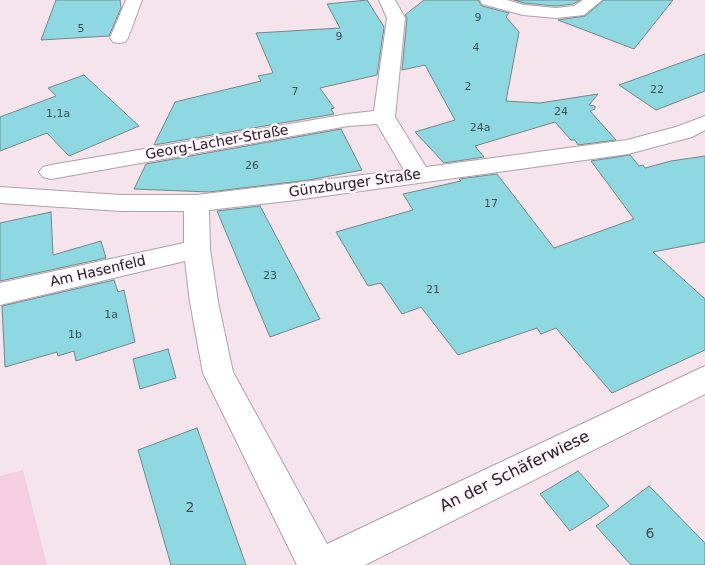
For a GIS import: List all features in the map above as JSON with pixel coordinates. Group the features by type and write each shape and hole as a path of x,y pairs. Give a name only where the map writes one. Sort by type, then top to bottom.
{"street":[{"path":"119,38 134,0"},
{"path":"387,0 396,18 384,118 419,175"},
{"path":"488,0 523,10 556,13 578,12 594,0"},
{"name":"Georg-Lacher-Straße","path":"51,172 354,120 384,118"},
{"name":"Günzburger Straße","path":"0,195 21,195 121,204 196,203 628,147 684,132 705,122"},
{"path":"684,132 705,146"},
{"path":"196,203 197,249 204,302 218,373 317,565"},
{"name":"Am Hasenfeld","path":"0,294 197,249"},
{"name":"An der Schäferwiese","path":"325,565 705,380"}],"shaded area":[{"path":"23,470 47,565 0,565 0,476"}],"building":[{"path":"56,0 120,0 121,8 109,36 41,40"},
{"path":"367,0 384,27 377,75 320,88 334,108 331,109 334,114 154,145 175,102 261,81 258,76 273,73 256,33 340,28 327,4"},
{"path":"424,0 478,0 482,6 509,13 506,17 519,32 506,101 540,103 598,94 589,105 595,106 595,109 590,111 616,140 578,145 555,122 475,146 484,157 444,163 415,132 455,120 425,65 402,70 407,18 405,15"},
{"path":"514,0 580,0 573,4 556,6 524,3"},
{"path":"604,0 673,0 634,49 558,20 585,16"},
{"path":"705,54 705,91 656,110 619,85"},
{"path":"84,75 139,126 69,156 47,133 0,151 0,117 56,96 48,88"},
{"path":"341,129 362,170 309,180 209,192 134,189 146,164"},
{"path":"630,155 639,166 643,165 645,168 671,161 705,156 705,242 653,252 705,299 705,350 612,393 556,328 541,334 537,328 458,355 421,307 402,314 381,283 368,286 336,232 413,210 403,194 461,181 459,179 497,174 554,248 634,219 591,161"},
{"path":"260,206 320,319 270,337 217,211"},
{"path":"51,212 53,255 101,241 106,258 0,281 0,223"},
{"path":"114,280 118,292 124,290 135,342 76,361 74,351 58,356 57,352 5,367 2,306"},
{"path":"168,349 176,378 140,389 133,359"},
{"path":"197,428 246,565 171,565 138,450"},
{"path":"578,471 609,506 570,531 540,494"},
{"path":"649,486 705,543 705,565 631,565 596,526"}]}
